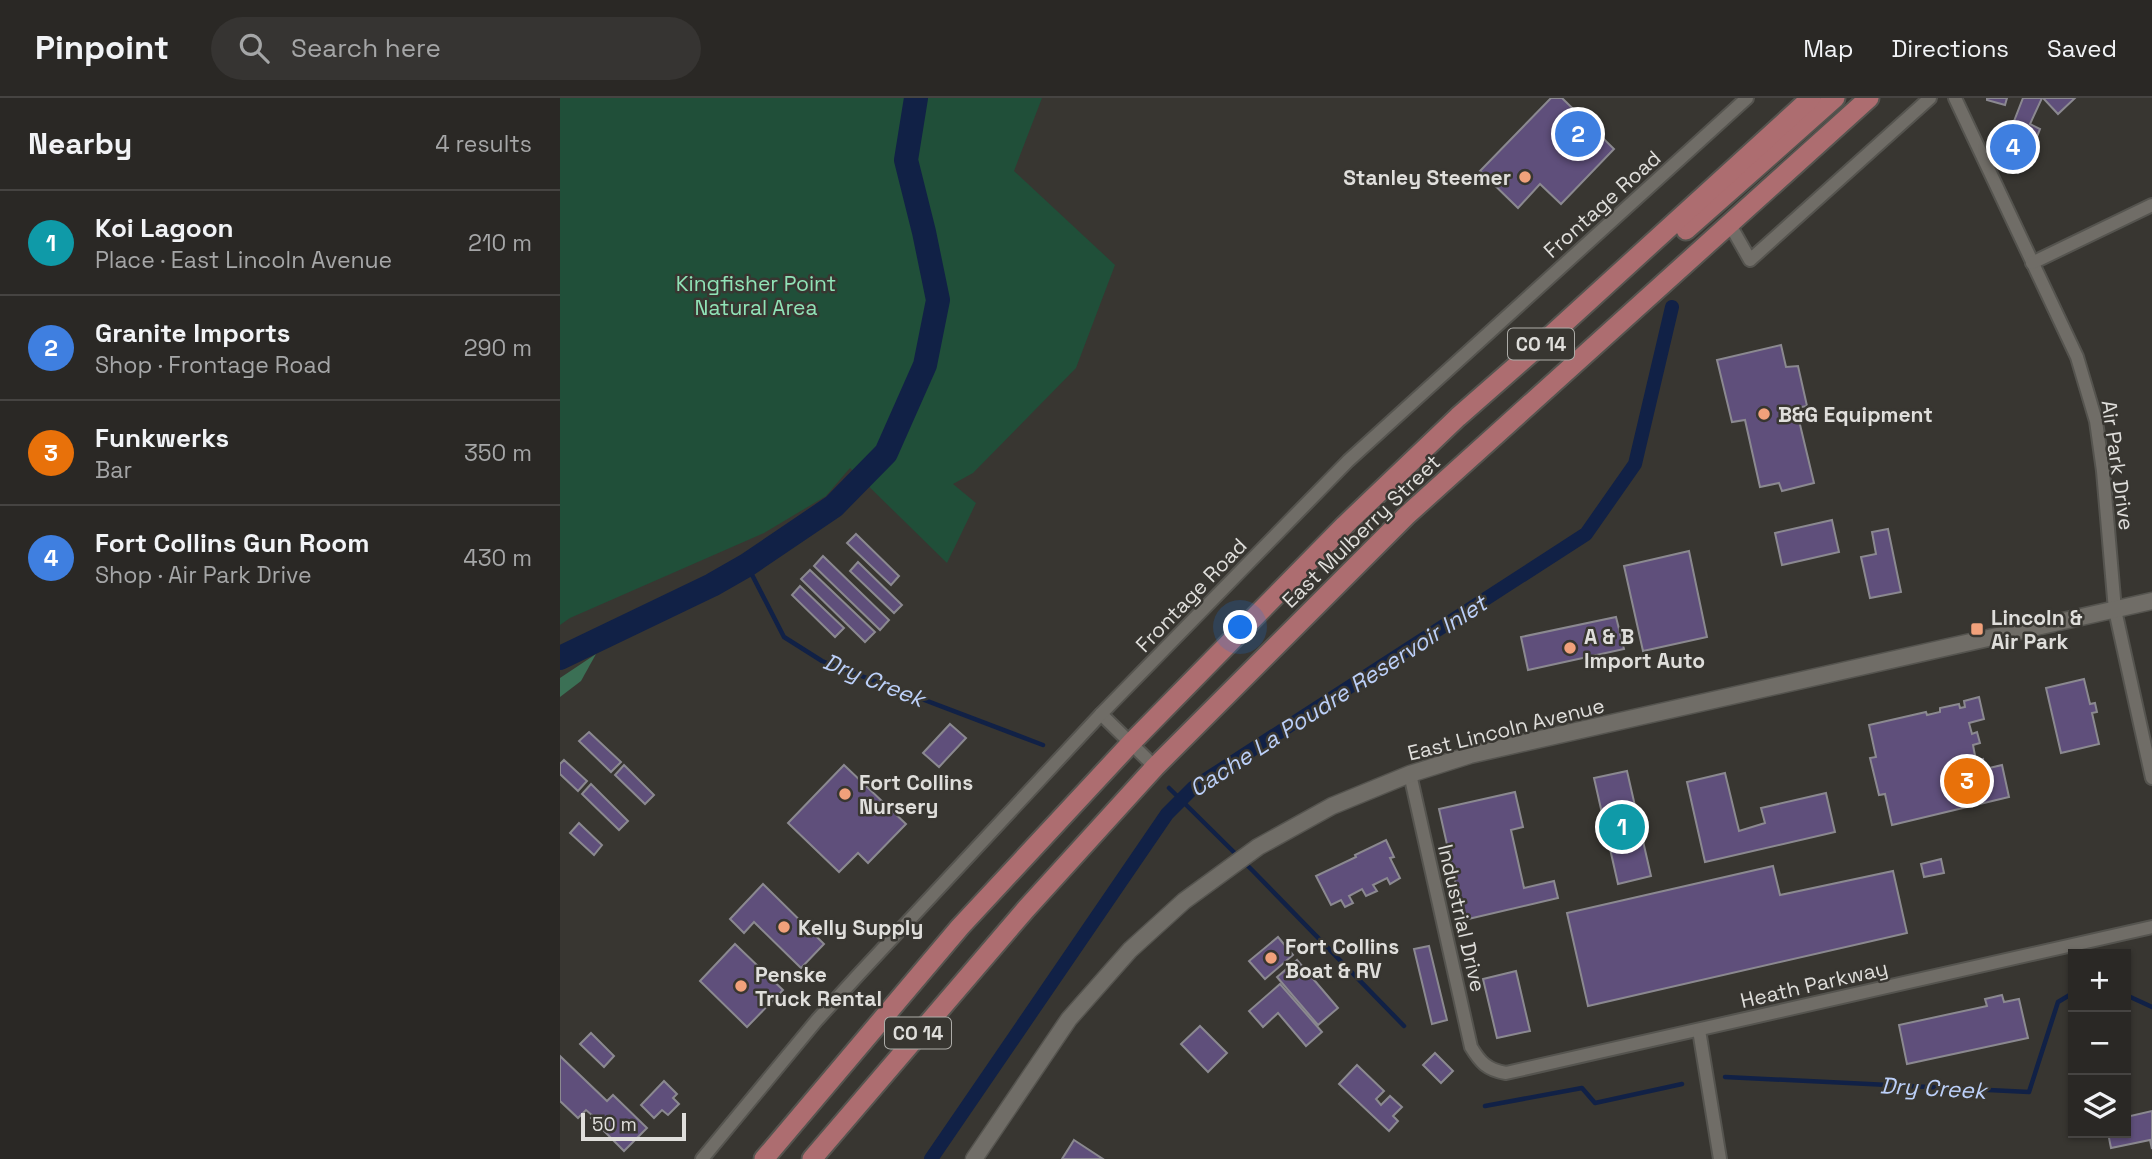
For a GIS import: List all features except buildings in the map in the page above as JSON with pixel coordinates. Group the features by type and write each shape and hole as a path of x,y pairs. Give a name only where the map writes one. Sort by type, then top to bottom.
{"highway":[{"name":"East Mulberry Street","path":"764,1159 960,928 1131,743 1345,525 1458,417 1547,340 1811,98"},
{"path":"1547,340 1680,235 1835,98"},
{"name":"East Mulberry Street","path":"812,1159 1017,919 1155,766 1406,516 1868,98"}],"street":[{"name":"Frontage Road","path":"702,1159 817,1020 1101,715 1348,461 1747,98"},
{"path":"1730,223 1750,260 1930,98"},
{"name":"Air Park Drive","path":"1955,98 2077,357 2096,421 2115,610 2152,778"},
{"path":"2032,263 2152,205"},
{"name":"East Lincoln Avenue","path":"974,1159 1069,1019 1129,950 1184,901 1250,853 1332,806 1410,774 1470,755 2152,601"},
{"path":"1101,715 1155,766"},
{"name":"Industrial Drive","path":"1410,774 1471,1047 1485,1066"},
{"name":"Heath Parkway","path":"1485,1066 1506,1073 2152,927"},
{"path":"1699,1030 1720,1159"}],"green space":[{"name":"Kingfisher Point Natural Area","path":"560,98 1042,98 1014,171 1115,265 1076,368 973,473 953,484 976,503 947,563 850,468 826,496 764,533 570,618 560,625"},
{"path":"596,654 581,681 560,697 560,678"}],"waterway":[{"path":"560,658 712,585 747,565 834,506 886,453 925,365 938,300 906,160 916,98"},
{"name":"Cache La Poudre Reservoir Inlet","path":"931,1159 1167,814 1193,788 1586,534 1635,464 1672,307"},
{"name":"Dry Creek","path":"747,565 784,637 822,661 1043,745"},
{"name":"Dry Creek","path":"1169,788 1404,1026"},
{"name":"Dry Creek","path":"1725,1077 2029,1092 2058,1002 2068,996"},
{"name":"Dry Creek","path":"2131,997 2152,1007"},
{"name":"Dry Creek","path":"1485,1106 1582,1088 1595,1103 1682,1084"}],"place":[{"name":"Granite Imports","path":"1578,134"},
{"name":"Fort Collins Gun Room","path":"2013,147"},
{"name":"Stanley Steemer","path":"1525,177"},
{"name":"B&G Equipment","path":"1764,414"},
{"name":"Lincoln & Air Park","path":"1977,629"},
{"name":"A & B Import Auto","path":"1570,648"},
{"name":"Funkwerks","path":"1967,781"},
{"name":"Fort Collins Nursery","path":"845,794"},
{"name":"Koi Lagoon","path":"1622,827"},
{"name":"Kelly Supply","path":"784,927"},
{"name":"Fort Collins Boat & RV","path":"1271,958"},
{"name":"Penske Truck Rental","path":"741,986"}]}
